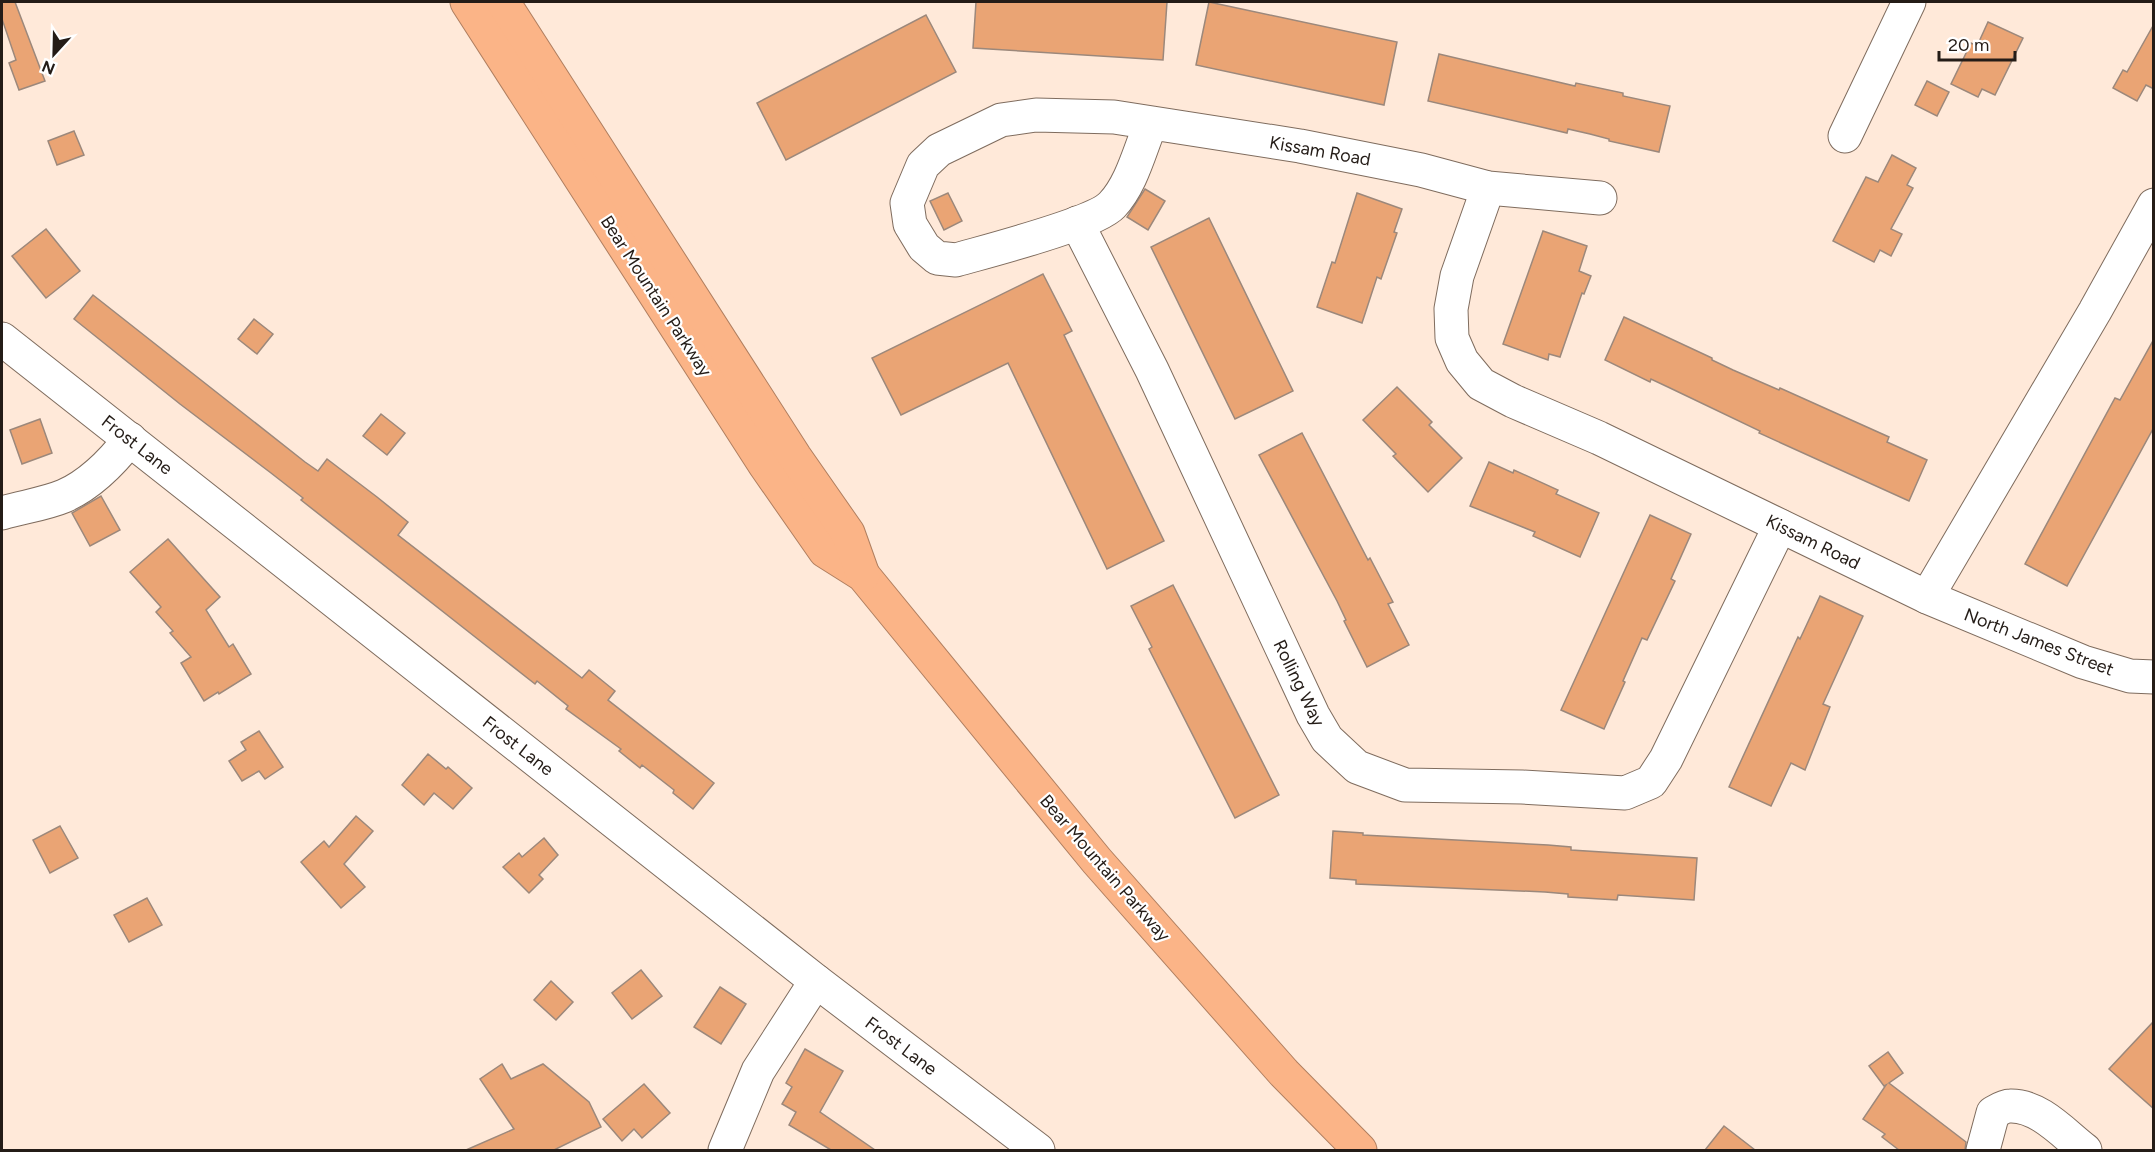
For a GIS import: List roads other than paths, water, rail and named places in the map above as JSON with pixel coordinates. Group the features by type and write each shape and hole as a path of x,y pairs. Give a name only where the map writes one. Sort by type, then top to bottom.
{"highway":[{"name":"Bear Mountain Parkway","path":"466,2 722,400 825,551 863,575 951,686 1097,861 1284,1073 1360,1150"},
{"name":"Bear Mountain Parkway","path":"503,2 795,457 849,533 863,575"}],"street":[{"path":"1845,136 1909,2"},
{"name":"Kissam Road","path":"1151,123 1122,192 1110,208 1077,223 956,260 937,258 924,247 910,224 906,203 923,165 939,150 1001,120 1036,115 1114,117 1322,150 1421,170 1488,188 1600,198"},
{"name":"Kissam Road","path":"1488,188 1457,276 1451,309 1452,338 1462,361 1481,384 1513,402 1599,438 1927,597"},
{"path":"1927,597 2095,311 2154,205"},
{"name":"Rolling Way","path":"1077,223 1152,370 1313,715 1327,739 1358,767 1405,785 1522,787 1625,793 1651,782 1666,759 1780,526"},
{"name":"Frost Lane","path":"2,339 816,981 1038,1150"},
{"path":"2,513 64,496 89,481 115,458 130,439"},
{"name":"North James Street","path":"1927,597 2083,662 2130,676 2154,677"},
{"path":"725,1150 758,1071 816,981"},
{"path":"1983,1150 1993,1113 2008,1106 2025,1107 2043,1116 2085,1150"}]}
